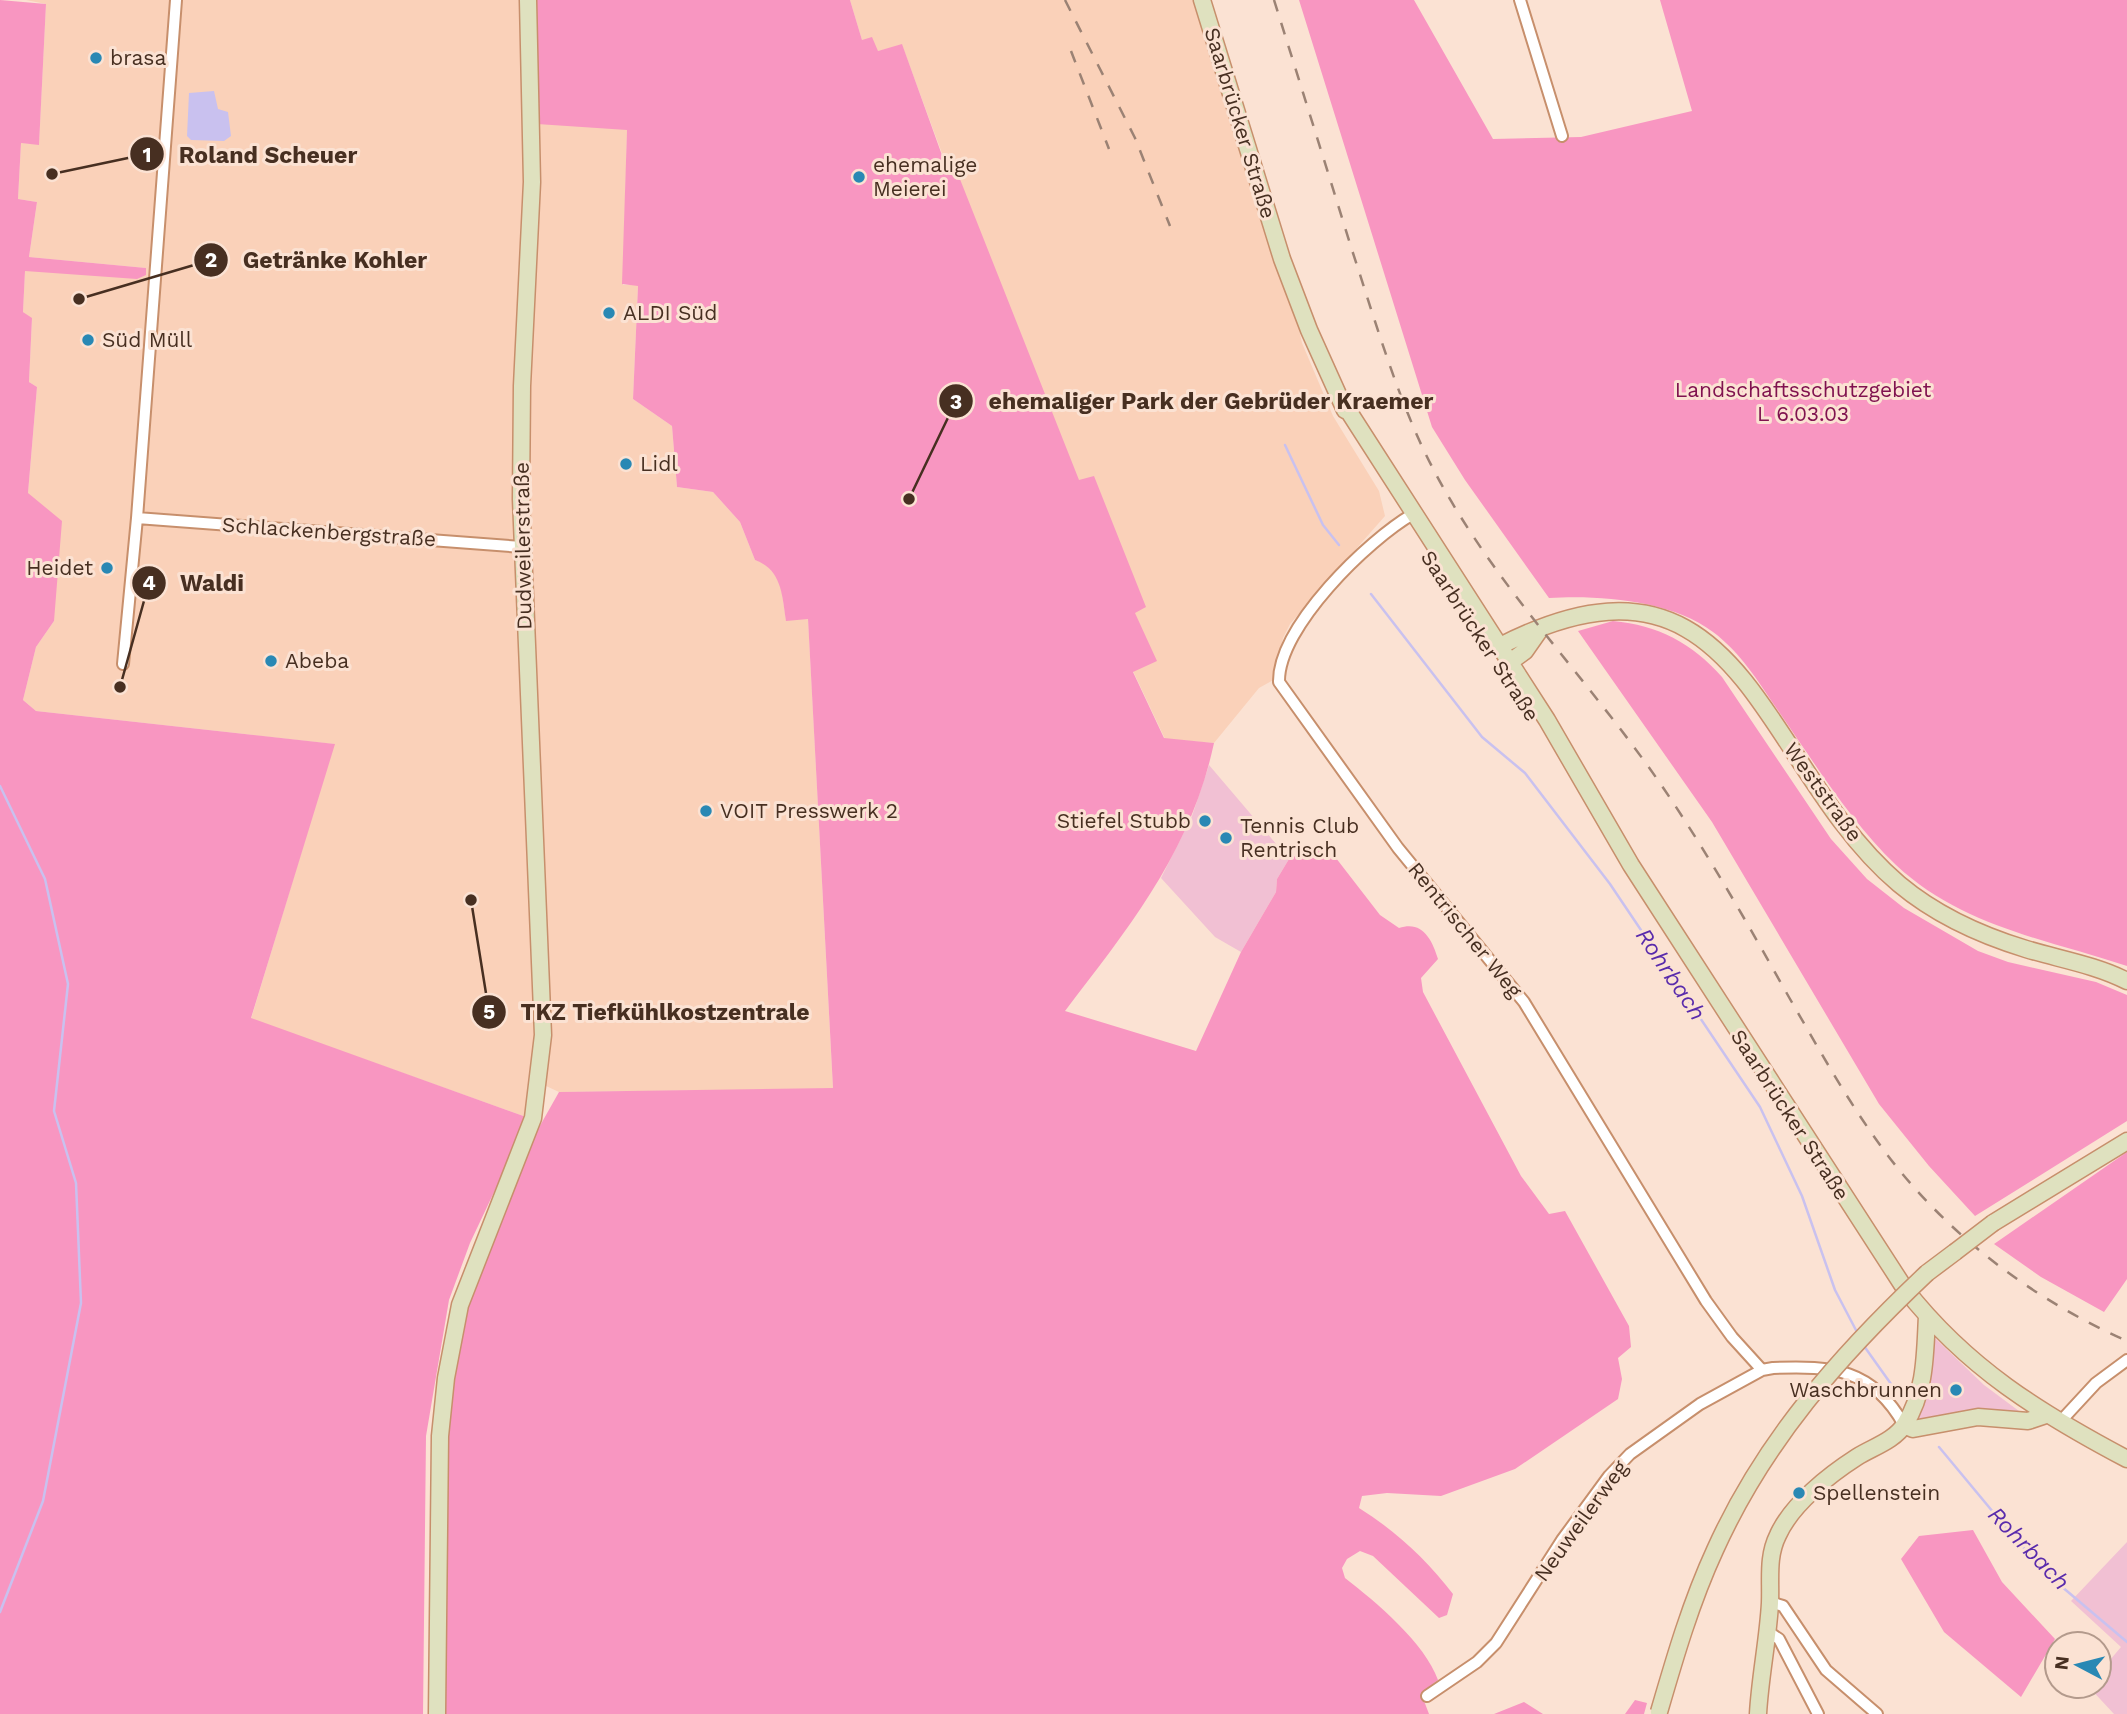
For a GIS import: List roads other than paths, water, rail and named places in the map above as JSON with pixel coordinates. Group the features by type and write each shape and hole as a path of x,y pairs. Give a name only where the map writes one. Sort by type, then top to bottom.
{"main road":[{"name":"Dudweilerstraße","path":"437,1714 440,1436 450,1352 460,1305 526,1140 538,1091 542,1022 522,547 520,436 532,182 528,0"},
{"name":"Saarbrücker Straße","path":"1202,0 1282,259 1350,425 1503,657 1609,824 1631,865 1882,1258 1927,1316 1982,1369 2052,1419 2127,1459"},
{"name":"Weststraße","path":"1503,657 1539,631 1574,615 1611,610 1646,613 1688,627 1738,673 1843,824 1898,883 1951,919 1983,935 2079,963 2127,981"},
{"path":"1658,1713 1709,1564 1759,1468 1795,1414 1834,1366 1874,1323 1927,1273 1993,1223 2127,1141"},
{"path":"1758,1714 1770,1602 1770,1559 1785,1523 1840,1469 1885,1441 1904,1425 1919,1392 1925,1365 1927,1316"},
{"path":"1904,1425 1913,1429 1924,1429 1978,1417 2028,1421 2052,1419"}],"street":[{"path":"123,664 137,518 176,0"},
{"path":"1520,0 1562,136"},
{"name":"Rentrischer Weg","path":"1409,516 1365,552 1301,622 1283,652 1279,682 1398,848 1524,1002 1706,1301 1732,1337 1762,1370"},
{"name":"Schlackenbergstraße","path":"137,518 522,547"},
{"path":"2052,1419 2127,1360"},
{"name":"Neuweilerweg","path":"1427,1696 1478,1662 1496,1643 1562,1540 1625,1459 1700,1404 1762,1370 1815,1369 1861,1377 1882,1394 1904,1425"},
{"path":"1770,1602 1783,1606 1826,1670 1877,1714"},
{"path":"1767,1631 1779,1639 1818,1714"}],"waterway":[{"name":"Rohrbach","path":"1285,445 1323,525 1339,545"},
{"name":"Rohrbach","path":"1371,594 1482,737 1525,773 1610,884 1760,1107 1802,1196 1835,1290 1858,1334"},
{"path":"0,786 45,879 68,984 54,1111 76,1183 81,1303 43,1501 0,1612"},
{"name":"Rohrbach","path":"1864,1346 1901,1398"},
{"name":"Rohrbach","path":"1939,1447 2018,1542 2061,1586 2127,1642"}],"railway":[{"path":"1065,0 1135,138 1170,226"},
{"path":"1274,0 1383,347 1420,442 1444,489 1472,534 1502,578 1664,789 1729,893 1842,1087 1869,1130 1900,1171 1949,1223 2003,1269 2063,1308 2127,1341"},
{"path":"1071,51 1109,149"}],"place":[{"name":"brasa","path":"96,58"},
{"name":"Roland Scheuer","path":"52,174"},
{"name":"ehemalige Meierei","path":"859,177"},
{"name":"Getränke Kohler","path":"79,299"},
{"name":"ALDI Süd","path":"609,313"},
{"name":"Süd Müll","path":"88,340"},
{"name":"Lidl","path":"626,464"},
{"name":"ehemaliger Park der Gebrüder Kraemer","path":"909,499"},
{"name":"Heidet","path":"107,568"},
{"name":"Abeba","path":"271,661"},
{"name":"Waldi","path":"120,687"},
{"name":"VOIT Presswerk 2","path":"706,811"},
{"name":"Stiefel Stubb","path":"1205,821"},
{"name":"Tennis Club Rentrisch","path":"1226,838"},
{"name":"TKZ Tiefkühlkostzentrale","path":"471,900"},
{"name":"Waschbrunnen","path":"1956,1390"},
{"name":"Spellenstein","path":"1799,1493"}],"park label":[{"name":"Landschaftsschutzgebiet L 6.03.03","path":"1803,402"}]}
